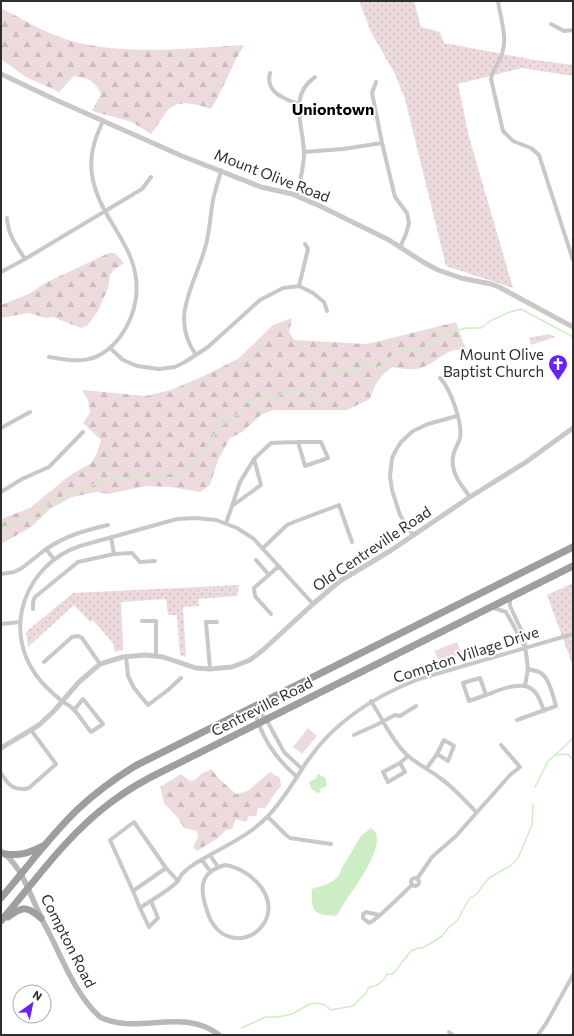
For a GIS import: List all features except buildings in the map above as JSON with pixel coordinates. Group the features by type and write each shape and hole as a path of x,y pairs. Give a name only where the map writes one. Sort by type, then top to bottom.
{"highway":[{"name":"Centreville Road","path":"1,898 77,810 95,794 122,774 158,753 573,547"},
{"name":"Centreville Road","path":"1,922 75,834 110,803 144,780 573,566"},
{"path":"3,853 26,854 47,844"},
{"path":"1,922 22,908 32,911 41,918"}],"main road":[{"name":"Compton Road","path":"3,853 21,874 67,970 84,998 106,1021 113,1026 124,1030"},
{"path":"142,1030 193,1025 206,1028 219,1035"}],"street":[{"path":"498,1 504,48 492,72 492,79 503,131 513,141 531,148 539,155 573,260"},
{"path":"551,24 564,31 573,30"},
{"path":"270,73 268,80 272,89 283,98 298,104"},
{"name":"Mount Olive Road","path":"1,74 190,159 261,187 296,196 320,206 400,247 422,262 438,270 462,278 499,287 573,328"},
{"path":"296,196 302,175 304,152 298,104 304,88 315,77"},
{"path":"376,82 372,93 382,143 395,196 407,212 409,223 400,247"},
{"path":"49,357 83,361 97,356 110,348 122,334 130,319 136,300 137,283 135,268 130,254 105,211 95,190 91,166 94,144 103,121"},
{"path":"304,152 343,149 382,143"},
{"path":"196,355 187,339 184,320 185,308 188,294 205,248 213,200 221,170"},
{"path":"1,272 142,190 151,177"},
{"path":"7,218 9,234 25,259"},
{"path":"299,286 308,249 305,244"},
{"path":"110,348 127,362 154,369 175,367 196,355 215,341 260,300 283,288 299,286 324,302 327,312"},
{"path":"440,378 449,390 457,416 460,433 453,455 453,466 458,479 470,497"},
{"path":"1,428 30,412"},
{"path":"413,535 400,515 392,490 390,476 392,458 401,442 412,431 428,424 457,416"},
{"name":"Old Centreville Road","path":"1,748 31,730 48,717 79,682 100,664 126,656 139,654 156,656 184,665 210,669 232,667 250,660 340,581 526,462 573,428"},
{"path":"1,492 22,479 49,467 82,432"},
{"path":"226,523 240,482 254,459 271,443 298,442 321,442 328,458 305,466 298,442"},
{"path":"232,506 261,485 254,459"},
{"path":"263,548 286,526 339,505 352,542"},
{"path":"74,710 84,699 103,724 91,732 74,710 42,683 30,665 22,643 20,622 26,596 34,580 44,567 54,559 74,548 177,519 206,518 226,523 245,532 263,548 313,604"},
{"path":"1,574 14,572 22,568 46,549 64,538 108,525"},
{"path":"111,537 114,554"},
{"path":"46,549 54,559"},
{"path":"33,609 35,597 78,562 114,554 132,553 140,562 155,561"},
{"path":"256,560 269,575"},
{"path":"271,614 255,596 254,588 278,566"},
{"path":"510,598 509,604 524,636 528,669 525,686"},
{"path":"491,607 506,612 525,648"},
{"path":"142,621 156,621 156,656"},
{"path":"1,624 20,622"},
{"path":"210,669 206,622 218,622"},
{"name":"Compton Village Drive","path":"140,908 178,881 181,875 202,860 253,829 268,816 279,804 314,751 336,728 371,701 397,687 419,679 573,634"},
{"path":"44,662 72,637 78,636 82,638 100,664"},
{"path":"126,656 128,676 134,688 148,705 181,678"},
{"path":"516,720 556,706 547,680 540,672 528,669"},
{"path":"486,695 480,678 463,683 469,701 519,685 525,686 532,689 536,693 544,711"},
{"path":"371,701 390,733 408,756 427,768 458,793 476,812"},
{"path":"253,706 266,719 281,749 302,769"},
{"path":"253,706 258,723 276,757 297,776"},
{"path":"354,735 395,715 400,716 416,706"},
{"path":"1,773 6,783 12,788 24,790 29,788 56,764 31,730"},
{"path":"427,768 437,754 444,740 454,746 448,761 437,754"},
{"path":"379,915 412,885 412,879 417,878 432,857 456,836 510,775 520,767 501,745"},
{"path":"400,763 405,772 388,782 383,772 400,763 408,756"},
{"path":"268,816 290,838 331,844"},
{"path":"150,901 158,918 148,927 110,840 134,822 166,868 178,881"},
{"path":"210,855 218,867"},
{"path":"202,860 210,871"},
{"path":"225,865 242,870 257,883 266,895 269,908 267,920 258,932 249,937 241,939 229,938 212,924 202,894 202,886 210,871 218,867 225,865"},
{"path":"133,892 166,868"},
{"path":"538,1035 547,1022 573,975"},
{"path":"449,1032 453,1035"}],"green space":[{"path":"359,1 414,1 421,27 440,32 444,43 535,60 573,65 573,76 522,68 458,84 469,137 513,288 446,266 405,99 395,74 371,32"},
{"path":"1,8 59,37 99,47 162,50 244,45 211,109 185,103 175,105 168,110 151,134 132,122 92,111 101,94 99,89 90,80 74,76 59,92 26,77 1,59"},
{"path":"109,253 115,253 124,263 110,275 108,288 98,311 87,326 81,328 53,317 46,318 29,313 1,318 1,305 29,294 45,283"},
{"path":"292,318 289,332 294,340 367,344 456,322 467,353 461,350 455,350 443,355 424,367 417,369 392,367 378,381 370,399 347,410 273,410 261,415 242,432 230,438 218,460 210,485 200,492 171,487 146,486 108,494 96,492 72,497 50,509 31,527 1,544 1,519 30,508 69,476 91,463 97,453 101,440 83,423 90,413 88,400 82,390 146,396 171,390 206,375 239,358 273,325"},
{"path":"549,334 555,337 531,345 529,338"},
{"path":"573,583 573,666 547,595"},
{"path":"239,585 237,596 198,599 199,606 183,607 186,657 180,655 177,615 168,615 166,599 121,602 123,650 115,652 113,643 93,620 90,622 74,605 28,647 26,632 73,593"},
{"path":"457,642 462,654 440,663 434,651"},
{"path":"308,728 317,736 302,754 293,747"},
{"path":"212,769 217,777 236,794 248,791 270,772 280,778 281,786 265,808 258,808 256,816 249,816 246,822 236,819 232,829 226,830 218,838 197,851 193,847 198,837 197,831 184,828 178,818 164,803 160,787 181,774 190,781 195,780 201,774"}],"shaded area":[{"path":"319,774 325,777 327,786 320,789 321,791 316,793 315,790 312,790 309,782 317,778 316,776"},
{"path":"371,828 376,835 377,844 368,866 361,878 336,916 317,913 312,903 312,889 327,884 337,878 361,836"}],"waterway":[{"path":"1,528 29,518 54,501 73,492 108,479 127,479 131,475 139,475 149,479 151,476 160,478 169,473 177,475 205,448 226,421 241,412 241,407 249,400 265,396 278,397 282,393 314,390 322,384 332,370 350,370 368,365 377,368 397,351 420,350 454,331 467,328 481,328 490,321 521,309 573,337"},
{"path":"535,787 548,761 573,738"},
{"path":"556,755 568,754 573,760"},
{"path":"241,1028 266,1017 279,1017 292,1014 310,1004 317,1003 325,1005 331,1010 353,1006 366,993 369,987 380,984 387,974 393,974 411,951 418,948 423,948 442,936 449,927 457,921 469,899 478,893 489,878 510,866 518,858 532,825 533,804"}],"place":[{"name":"Mount Olive Baptist Church","path":"558,381"}],"district":[{"name":"Uniontown","path":"333,109"}]}
